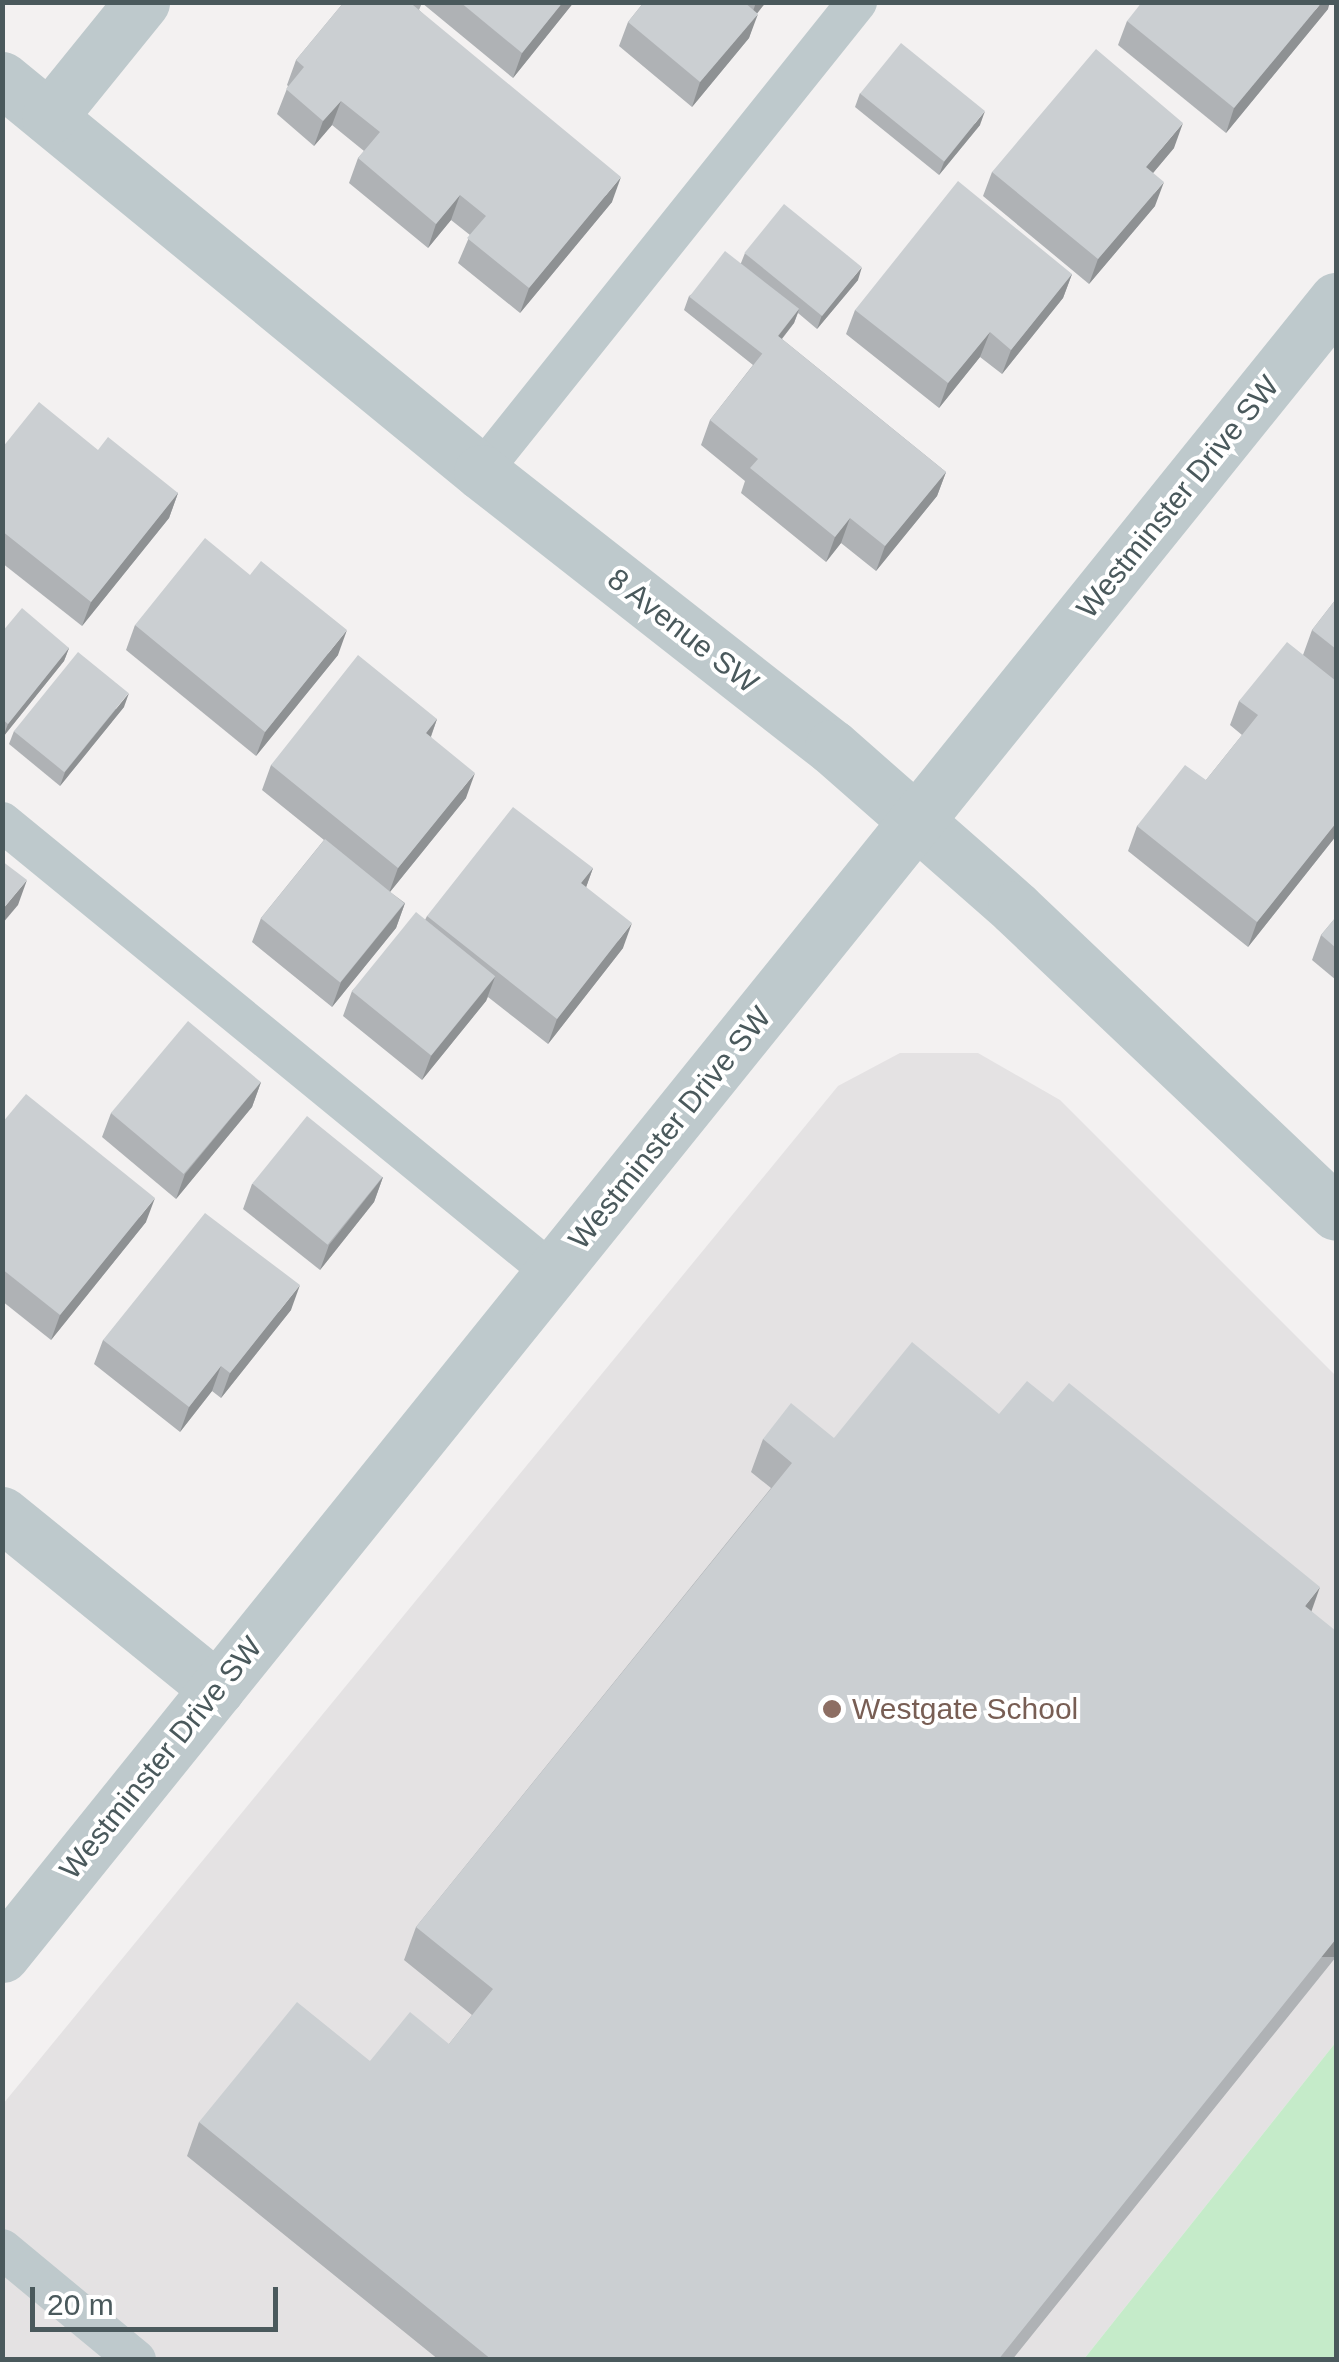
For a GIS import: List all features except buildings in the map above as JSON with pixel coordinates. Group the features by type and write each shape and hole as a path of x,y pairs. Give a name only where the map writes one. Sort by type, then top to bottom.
{"street":[{"path":"49,117 142,2"},
{"name":"8 Avenue SW","path":"2,79 481,472 916,821 1335,1209"},
{"name":"Westminster Drive SW","path":"2,1955 1336,300"},
{"path":"2,1514 217,1689"}],"lane":[{"path":"481,472 856,2"},
{"path":"2,822 553,1273"},
{"path":"2,2248 136,2360"}],"shaded area":[{"name":"Westgate School","path":"900,1053 978,1053 1060,1100 1336,1376 1336,2042 1084,2359 3,2360 3,2104 838,1086"}],"green space":[{"path":"1336,2042 1336,2359 1084,2359"}],"place":[{"name":"Westgate School","path":"832,1709"}]}
